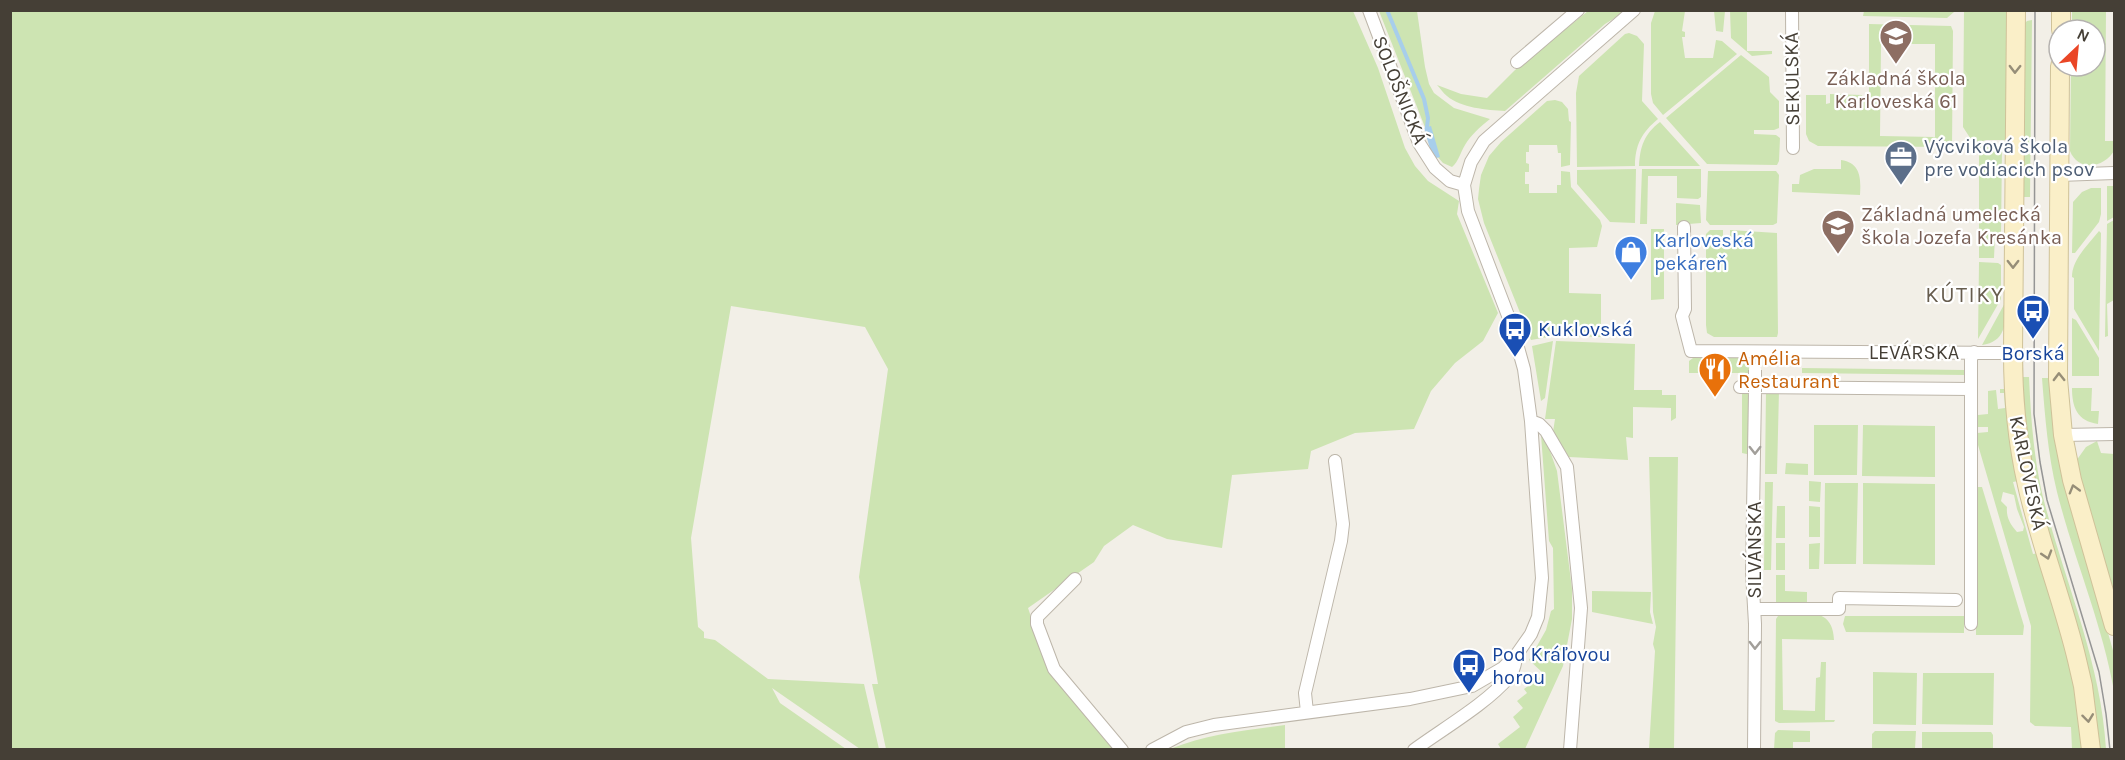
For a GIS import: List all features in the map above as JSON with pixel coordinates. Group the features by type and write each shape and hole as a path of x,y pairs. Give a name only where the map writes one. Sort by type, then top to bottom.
{"main road":[{"name":"KARLOVESKÁ","path":"2016,10 2013,394 2025,477 2070,630 2084,687 2091,750"},
{"name":"KARLOVESKÁ","path":"2060,78 2058,379 2063,435 2072,480 2115,626"}],"street":[{"name":"SOLOŠNICKÁ","path":"1369,10 1419,143 1435,168 1450,181 1464,185"},
{"path":"1517,62 1578,10"},
{"path":"1152,750 1186,732 1214,725 1410,699 1472,686 1496,673 1517,654 1531,634 1538,617 1541,599 1540,551 1531,422 1524,369 1519,348 1468,212 1464,185 1471,162 1485,141 1634,10"},
{"name":"SEKULSKÁ","path":"1792,10 1793,148"},
{"path":"2059,175 2115,173"},
{"name":"LEVÁRSKA","path":"1684,227 1685,309 1682,316 1691,351 2013,353"},
{"name":"SILVÁNSKA","path":"1754,750 1752,573 1755,351"},
{"path":"1971,624 1970,389 1971,358 1974,352"},
{"name":"LEVÁRSKA","path":"1740,387 1970,389"},
{"path":"1531,422 1539,424 1546,431 1567,467 1581,608 1570,750"},
{"path":"2063,435 2115,434"},
{"path":"1307,712 1305,693 1343,524 1335,461"},
{"path":"1075,579 1036,617 1037,624 1054,669 1122,750"},
{"path":"1754,609 1839,609 1839,598 1956,600"},
{"path":"1414,750 1478,704 1509,676 1514,669 1517,654"}],"green space":[{"path":"1954,10 1954,12 1947,18 1863,16 1864,11"},
{"path":"10,11 1353,11 1378,68 1405,148 1415,166 1428,181 1459,201 1457,214 1498,313 1483,341 1455,363 1431,391 1414,429 1355,433 1311,451 1308,469 1232,475 1222,548 1167,539 1133,525 1104,546 1094,562 1028,608 1050,672 1116,749 886,749 872,684 878,684 859,577 888,369 865,327 731,306 691,538 698,627 704,632 704,638 715,640 768,679 864,684 879,749 860,749 772,688 780,703 846,749 11,749"},
{"path":"1379,11 1417,11 1425,67 1434,93 1454,108 1490,119 1470,138 1452,167 1443,163 1436,155"},
{"path":"1588,11 1626,11 1605,24 1505,111 1482,109 1459,103 1447,96 1437,85 1461,94 1487,98 1515,70"},
{"path":"1655,11 1685,11 1682,31 1685,32 1685,37 1682,37 1685,58 1713,58 1716,40 1722,41 1737,54 1663,115 1653,103 1651,94 1651,23"},
{"path":"1714,11 1725,11 1723,32 1716,31"},
{"path":"1730,11 1747,11 1747,51 1772,51 1772,54 1752,56 1731,38"},
{"path":"1964,11 2008,11 2008,140 1986,140 1974,144 1963,127"},
{"path":"2072,11 2106,11 2106,18 2072,18"},
{"path":"2032,20 2030,197 2021,197 2023,25"},
{"path":"1869,24 1951,26 1953,31 1952,147 1818,146 1809,141 1806,134 1806,95 1826,95 1826,104 1830,103 1830,94 1862,95 1862,101 1869,101","holes":["1881,44 1935,44 1935,137 1880,136"]},
{"path":"1625,34 1637,36 1644,44 1642,101 1658,119 1640,139 1635,166 1577,167 1576,93 1579,76"},
{"path":"1741,55 1769,77 1770,92 1779,101 1779,128 1754,130 1754,134 1776,135 1780,138 1777,165 1707,164 1666,118"},
{"path":"2071,78 2105,78 2105,141 2114,141 2114,151 2099,163 2084,165 2076,160 2070,151"},
{"path":"1547,101 1562,102 1568,109 1571,122 1570,165 1561,167 1561,153 1558,153 1557,145 1529,145 1529,152 1526,152 1526,163 1529,164 1529,172 1525,172 1525,184 1529,184 1529,193 1557,193 1557,185 1561,185 1561,171 1570,172 1571,187 1600,220 1602,226 1597,247 1569,248 1569,293 1601,294 1601,337 1554,336 1531,340 1484,223 1478,199 1481,175 1489,156 1501,142"},
{"path":"1660,122 1700,166 1639,166 1644,141 1650,131"},
{"path":"2000,144 2002,148 2001,236 1995,236 1994,258 1979,258 1979,155 1976,147"},
{"path":"1841,160 1853,164 1856,168 1860,178 1860,195 1792,192 1792,184 1799,184 1800,175 1814,169 1841,169"},
{"path":"1636,169 1635,223 1610,222 1577,184 1577,170"},
{"path":"1642,169 1701,169 1701,197 1698,199 1677,198 1677,176 1648,176 1647,224 1640,224"},
{"path":"1708,171 1776,171 1779,175 1777,223 1773,225 1710,225 1706,220"},
{"path":"2107,186 2114,186 2114,217 2107,221"},
{"path":"2091,188 2101,188 2099,222 2075,253 2072,253 2073,202 2082,192"},
{"path":"1676,203 1700,205 1701,223 1676,225"},
{"path":"2114,220 2114,300 2107,304 2108,336 2105,337 2107,224"},
{"path":"1651,229 1664,229 1664,299 1651,300"},
{"path":"1710,230 1723,230 1723,241 1730,240 1730,230 1777,233 1777,337 1714,337 1707,333 1706,234"},
{"path":"2099,231 2101,233 2099,351 2074,309 2074,278 2072,277 2078,258"},
{"path":"1979,262 2001,265 2001,299 1978,339"},
{"path":"2006,301 2005,322 2001,335 1996,340 1982,345"},
{"path":"2072,318 2076,320 2099,358 2099,376 2072,376"},
{"path":"1553,341 1545,398 1541,401 1532,346"},
{"path":"1556,341 1635,344 1634,390 1662,390 1662,395 1676,395 1676,418 1671,421 1671,408 1633,407 1633,438 1626,437 1628,460 1569,457 1553,432 1555,419 1545,419"},
{"path":"1693,358 1742,358 1748,362 1750,373 1689,373 1689,361"},
{"path":"1802,368 1965,370 1965,375 1802,373"},
{"path":"2020,377 2029,377 2034,442 2041,489 2090,656 2103,717 2106,749 2099,749 2054,558 2027,456"},
{"path":"2042,378 2050,378 2065,482 2114,654 2114,691 2095,616 2057,492 2049,450"},
{"path":"2072,388 2092,388 2091,411 2099,411 2098,424 2085,420 2077,412"},
{"path":"2000,389 2006,389 2018,481 2013,482 2033,554 2039,553 2071,657 2083,749 2072,749 2071,727 2035,726 2030,722 2031,626 1978,445 1977,433 1988,432 1988,427 1978,427 1978,415 1988,414 1988,391 1996,390 1998,409 2005,408 2004,393 2000,393","holes":["2003,492 2014,495 2024,527 2023,531 2017,532 2009,520 2007,507 2001,501"]},
{"path":"1751,390 1751,455 1742,453 1742,391"},
{"path":"1766,390 1779,390 1777,474 1765,474"},
{"path":"1814,425 1858,425 1857,475 1814,475"},
{"path":"1863,425 1935,426 1935,477 1862,476"},
{"path":"1541,435 1557,471 1572,589 1572,619 1563,666 1525,749 1501,749 1498,744 1520,727 1513,717 1523,708 1517,701 1527,693 1524,689 1544,674 1529,660 1546,630 1551,611 1554,609 1553,548 1549,541"},
{"path":"2097,441 2101,453 2114,454 2114,596 2088,511 2076,461 2086,447"},
{"path":"1649,457 1678,457 1674,749 1649,749 1655,651 1653,644 1656,627 1653,612"},
{"path":"1786,463 1808,464 1808,475 1785,474"},
{"path":"1809,481 1821,482 1820,502 1809,501"},
{"path":"1765,482 1773,482 1771,570 1764,570"},
{"path":"1825,483 1858,483 1856,564 1824,564"},
{"path":"1863,483 1935,484 1935,565 1863,564"},
{"path":"1976,487 1982,487 2024,626 2023,635 1976,635"},
{"path":"1777,506 1785,506 1785,538 1776,538"},
{"path":"1809,506 1820,507 1820,537 1809,537"},
{"path":"1776,543 1785,543 1785,570 1776,570"},
{"path":"1820,543 1819,569 1809,569 1809,544"},
{"path":"1776,575 1785,575 1785,591 1807,592 1807,606 1776,604"},
{"path":"1592,591 1651,592 1650,612 1653,624 1592,612"},
{"path":"1780,613 1807,613 1823,617 1829,621 1834,640 1782,639 1783,710 1815,711 1816,678 1820,677 1821,662 1826,662 1825,720 1835,720 1834,722 1779,723 1775,721 1776,619"},
{"path":"1845,616 1964,616 1964,633 1846,632 1843,624"},
{"path":"1873,672 1917,673 1916,725 1873,724"},
{"path":"1923,673 1994,673 1993,725 1922,724"},
{"path":"1285,725 1285,749 1170,749 1212,736"},
{"path":"1778,730 1810,731 1810,742 1793,742 1793,749 1774,749 1775,733"},
{"path":"1875,731 1916,731 1915,749 1872,749 1872,734"},
{"path":"1922,732 1991,732 1993,749 1922,749"}],"water":[{"path":"1431,126 1440,157 1433,159 1424,128"}],"waterway":[{"path":"1387,10 1424,99 1428,118 1427,127"}],"tram line":[{"path":"2035,10 2034,414 2047,500 2099,672 2110,750"}],"place":[{"name":"Základná škola Karloveská 61","path":"1896,65"},
{"name":"Výcviková škola pre vodiacich psov","path":"1901,186"},
{"name":"Základná umelecká škola Jozefa Kresánka","path":"1838,255"},
{"name":"Karloveská pekáreň","path":"1631,281"},
{"name":"Borská","path":"2033,340"},
{"name":"Kuklovská","path":"1515,358"},
{"name":"Amélia Restaurant","path":"1715,398"},
{"name":"Pod Kráľovou horou","path":"1469,694"}],"district":[{"name":"KÚTIKY","path":"1965,295"}]}
